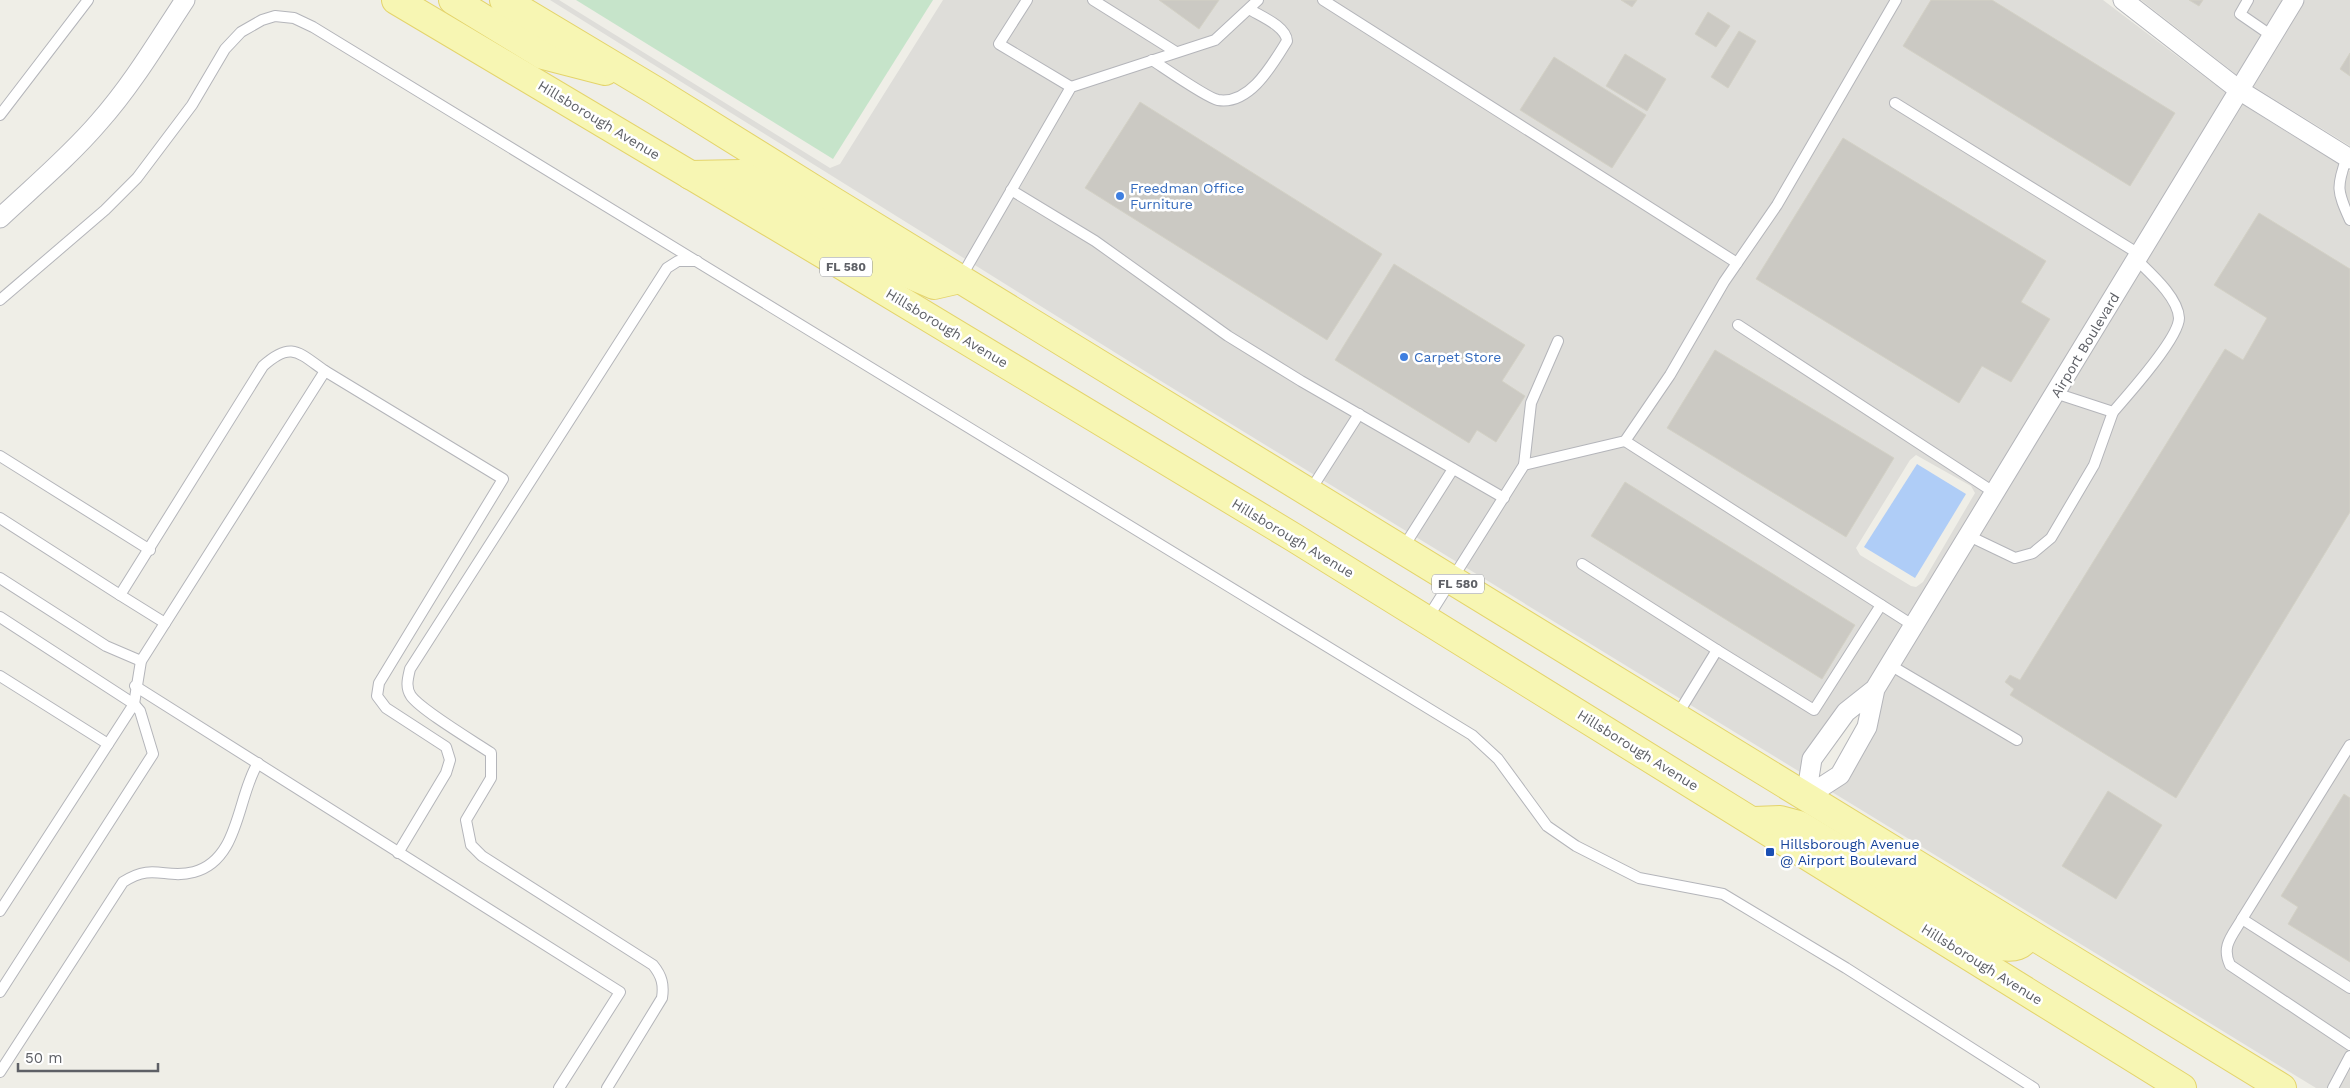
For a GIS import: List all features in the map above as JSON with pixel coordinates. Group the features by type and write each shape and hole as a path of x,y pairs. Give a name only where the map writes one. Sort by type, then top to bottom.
{"main road":[{"name":"Hillsborough Avenue","path":"396,0 690,174 1427,620 2182,1088"},
{"path":"453,0 543,55 636,78"},
{"name":"FL 580","path":"504,0 636,78 960,279 2282,1088"},
{"path":"690,174 741,174 890,266 934,286 960,279"},
{"path":"1753,821 1780,820 1799,824 2000,946 2013,948 2024,942 2029,934"}],"street":[{"path":"0,218 72,151 100,121 150,53 185,0"},
{"path":"2123,0 2239,90 2348,158"},
{"name":"Airport Boulevard","path":"1806,797 1812,760 1846,712 1875,689 2294,0"},
{"name":"Airport Boulevard","path":"1806,797 1840,775 1867,727 1875,689"}],"lane":[{"path":"0,115 88,0"},
{"path":"1026,0 999,44 1071,87"},
{"path":"1093,0 1176,52"},
{"path":"960,279 1071,87 1215,40 1258,0"},
{"path":"1323,0 1737,263"},
{"path":"1524,465 1625,441 1670,375 1737,263 1777,205 1896,0"},
{"path":"2248,0 2240,14 2272,36"},
{"path":"1152,60 1216,100 1231,100 1250,92 1287,41 1287,36 1281,29 1249,9"},
{"path":"0,300 105,210 137,178 192,105 225,49 241,32 262,20 276,16 294,18 313,27 698,261 1472,735 1498,758 1547,826 1576,846 1639,878 1723,894 1854,973 2034,1088"},
{"path":"1895,103 2138,257 2175,304 2179,319 2170,341 2113,412 2094,465 2051,538 2033,553 2015,558 1969,536"},
{"path":"2348,158 2338,180 2340,198 2350,220"},
{"path":"1011,190 1095,241 1228,336 1504,498"},
{"path":"608,1088 662,998 664,986 660,973 653,965 482,856 471,845 466,820 491,778 491,753 422,706 410,695 407,682 410,669 667,268 678,261 698,261"},
{"path":"1738,325 1995,493"},
{"path":"1427,620 1524,465 1531,403 1558,341"},
{"path":"120,595 150,550 262,366 276,354 287,350 300,353 325,371 503,479 379,684 377,696 386,708 446,747 450,760 446,773 398,852"},
{"path":"0,911 134,704 135,686 141,661 325,371"},
{"path":"2055,393 2113,412"},
{"path":"1309,493 1359,414"},
{"path":"1625,441 1914,626"},
{"path":"0,456 150,550"},
{"path":"1402,550 1453,469"},
{"path":"0,518 165,623"},
{"path":"1582,564 1814,710 1881,604"},
{"path":"0,578 106,646 141,661"},
{"path":"0,618 134,704 140,711 153,754 0,992"},
{"path":"1676,718 1717,650"},
{"path":"1890,665 2017,740"},
{"path":"0,676 108,744"},
{"path":"135,686 620,992 559,1088"},
{"path":"2350,745 2227,944 2225,955 2230,965 2350,1045"},
{"path":"0,1072 123,882 136,874 154,871 177,874 194,872 209,865 221,852 235,830 249,777 258,763"},
{"path":"2242,919 2350,988"},
{"path":"2333,1088 2350,1056"}],"shaded area":[{"path":"550,0 559,0 830,168 840,164 943,0 2103,0 2226,93 1868,682 1838,706 1805,754 1800,772 1156,378","holes":["1916,455 1971,486 1975,493 1923,582 1916,587 1911,586 1860,555 1856,548 1910,460"]},
{"path":"2141,0 2282,0 2237,75"},
{"path":"2305,0 2350,0 2350,146 2253,86"},
{"path":"2242,104 2350,171 2350,1088 2316,1088 1832,792 1849,780 1875,731 1884,693"}],"green space":[{"path":"576,0 933,0 833,159"}],"water":[{"path":"1917,464 1966,494 1915,578 1864,547"}],"building":[{"path":"1159,0 1219,0 1199,29"},
{"path":"1621,0 1637,0 1632,7"},
{"path":"1931,0 1992,0 2175,113 2130,186 1903,46"},
{"path":"2189,0 2203,0 2199,6"},
{"path":"1708,12 1730,26 1716,47 1695,34"},
{"path":"1739,31 1756,41 1728,88 1711,77"},
{"path":"2350,53 2350,76 2340,69"},
{"path":"1625,54 1666,79 1647,111 1606,86"},
{"path":"1554,57 1646,115 1612,168 1520,110"},
{"path":"1140,102 1382,254 1327,340 1085,188"},
{"path":"1843,138 2046,261 2021,302 2050,319 2011,382 1982,366 1959,403 1756,279"},
{"path":"2259,213 2350,269 2350,512 2176,798 2010,695 2014,689 2005,682 2010,675 2020,680 2225,349 2243,360 2267,318 2214,285"},
{"path":"1394,264 1525,345 1502,381 1525,396 1496,442 1477,430 1469,443 1335,360"},
{"path":"1715,350 1894,458 1846,537 1667,428"},
{"path":"1625,482 1855,625 1822,679 1591,536"},
{"path":"2108,791 2162,825 2116,899 2062,866"},
{"path":"2344,794 2350,798 2350,962 2288,924 2298,907 2281,896"}],"place":[{"name":"Freedman Office Furniture","path":"1120,196"},
{"name":"Carpet Store","path":"1404,357"},
{"name":"Hillsborough Avenue @ Airport Boulevard","path":"1770,852"}]}
